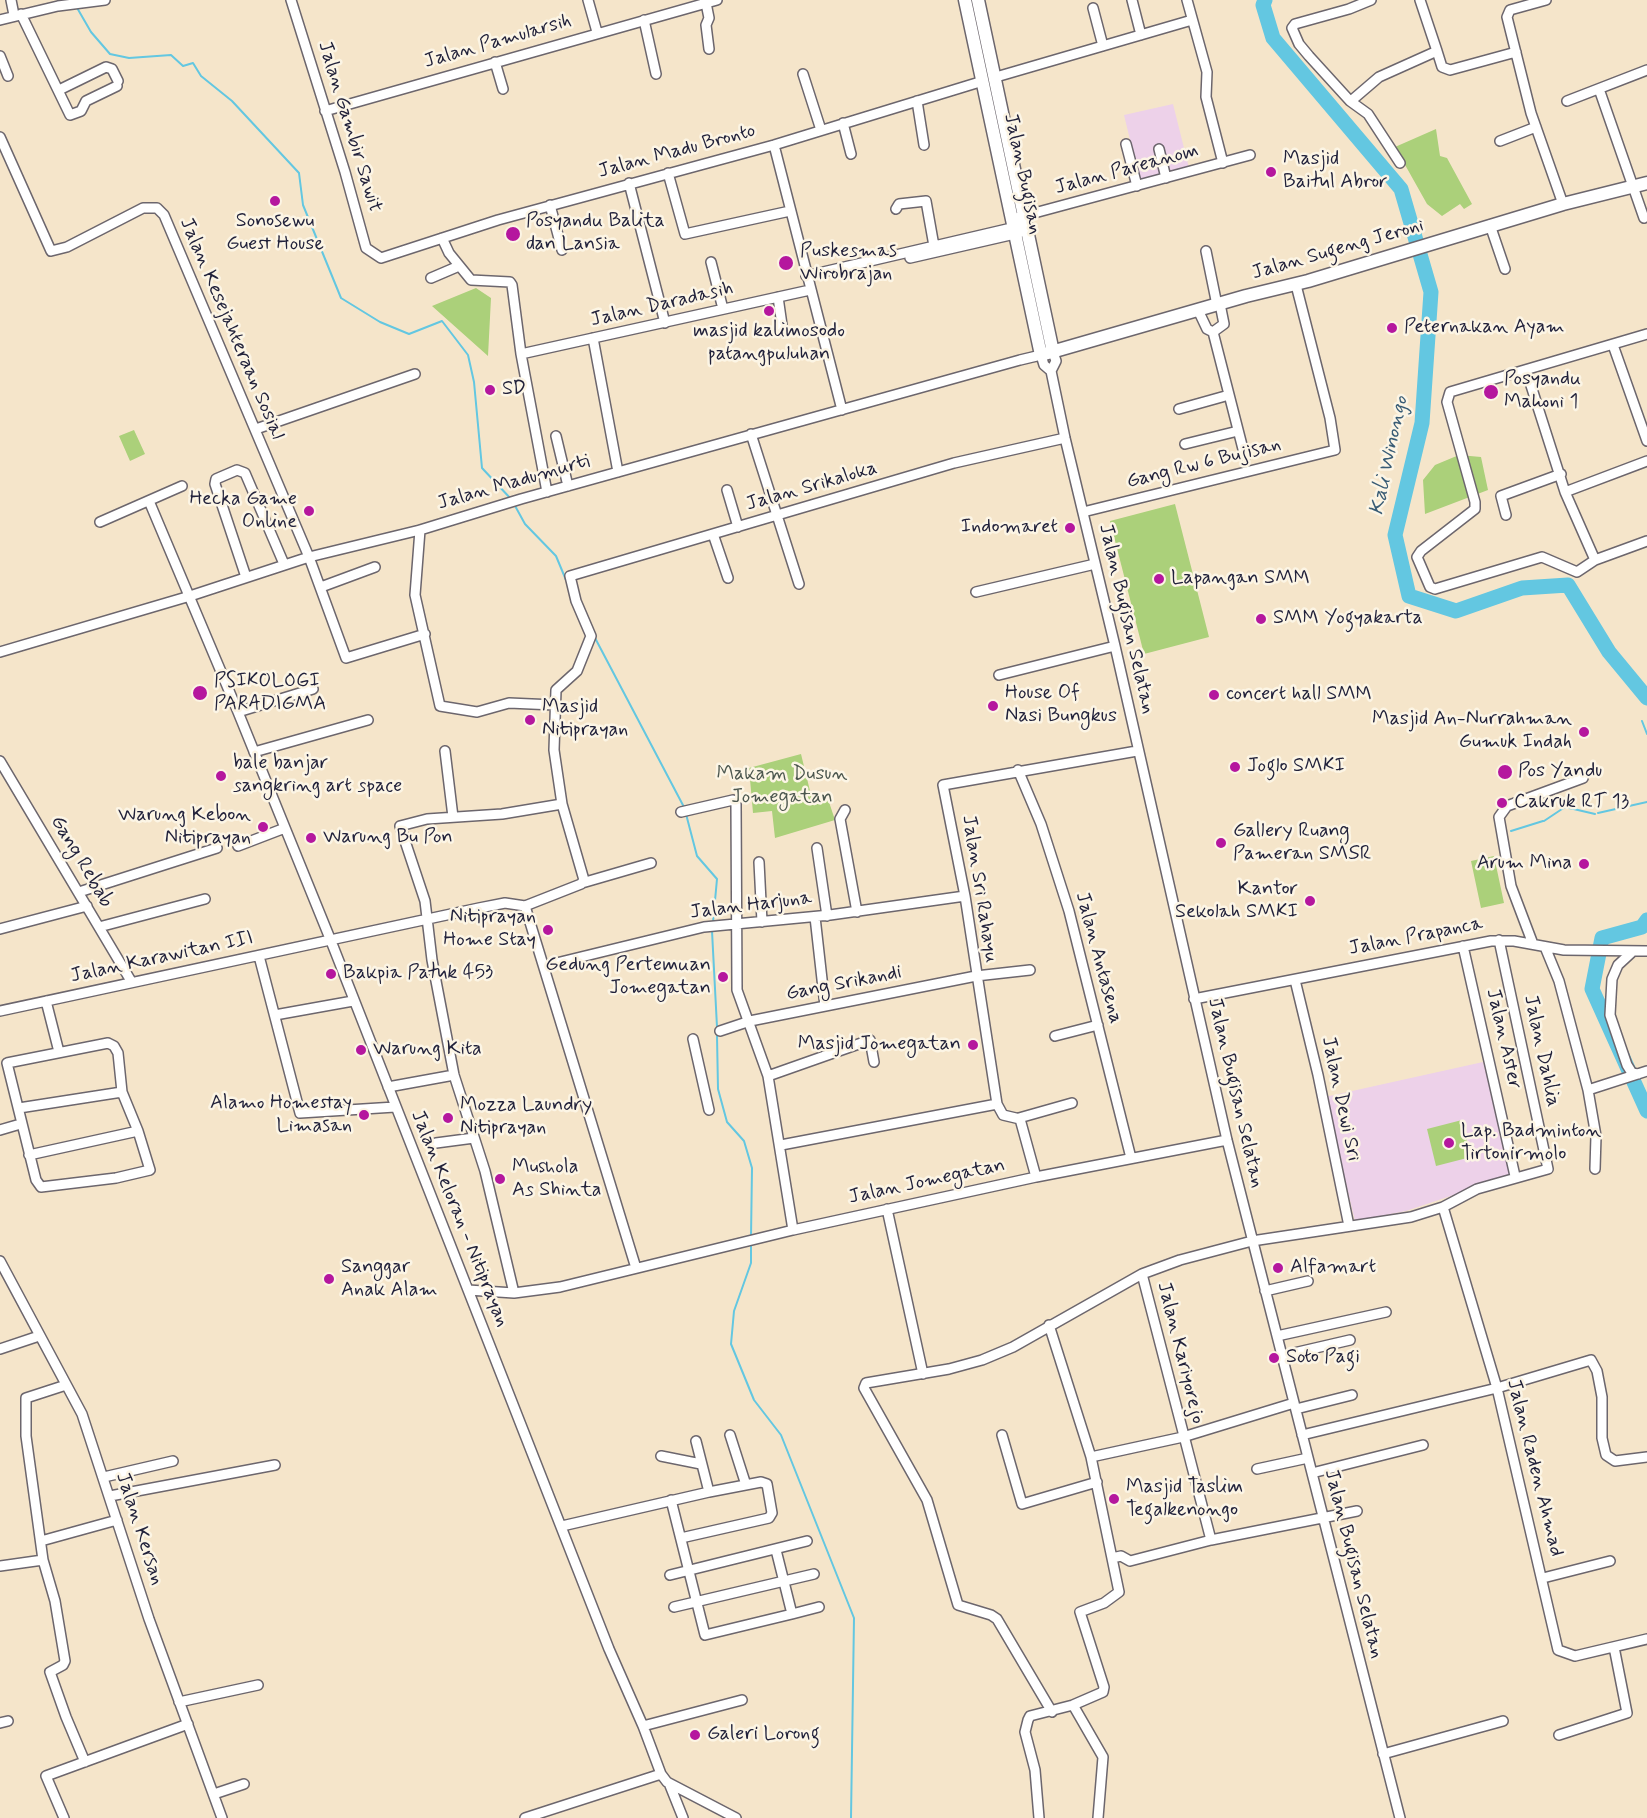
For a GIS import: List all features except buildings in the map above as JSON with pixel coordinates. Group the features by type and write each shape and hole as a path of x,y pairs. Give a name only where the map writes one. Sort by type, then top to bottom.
{"main road":[{"name":"Jalan Bugisan","path":"965,0 1013,227 1047,353"},
{"name":"Jalan Bugisan","path":"978,0 1026,224 1047,353"},
{"path":"983,81 996,77"},
{"name":"Jalan Sugeng Jeroni","path":"1047,353 1218,304 1296,285 1563,204 1647,183"}],"street":[{"path":"11,0 70,115 81,111 86,101 118,84 108,67 59,90"},
{"path":"0,20 105,0"},
{"name":"Jalan Gambir Sawit","path":"291,0 345,172 366,248 381,258"},
{"path":"588,0 597,32"},
{"name":"Jalan Pamularsih","path":"325,111 597,32 717,0"},
{"path":"1132,0 1141,35"},
{"path":"1187,0 1207,72 1206,97 1223,163"},
{"path":"1371,0 1292,26 1299,44 1351,101 1368,114 1400,163"},
{"path":"1420,0 1442,67 1449,70 1516,52"},
{"path":"1546,0 1509,12 1507,16 1536,128 1563,204"},
{"path":"706,3 710,18 706,25 709,49"},
{"path":"1092,8 1103,46"},
{"path":"644,20 656,74"},
{"path":"996,77 1192,20"},
{"path":"1351,101 1379,77 1437,51"},
{"path":"0,56 8,76"},
{"path":"495,62 503,89"},
{"path":"1567,101 1647,70"},
{"path":"803,74 821,130"},
{"name":"Jalan Madu Bronto","path":"381,258 550,205 774,145 983,81"},
{"path":"1599,89 1644,218"},
{"path":"916,101 924,145"},
{"path":"843,123 851,154"},
{"path":"1500,141 1536,128"},
{"name":"Jalan Kesejahteraan Sosial","path":"0,137 51,251 67,247 143,208 152,207 160,211 309,556 346,658 425,634"},
{"path":"1126,144 1137,186"},
{"path":"774,145 842,410"},
{"path":"1159,149 1166,178"},
{"name":"Jalan Pareanom","path":"1026,224 1137,186 1250,155"},
{"path":"668,173 685,234 790,211"},
{"path":"628,183 665,323"},
{"path":"896,209 899,204 926,201 934,246"},
{"path":"550,205 562,250"},
{"name":"Jalan Daradasih","path":"521,354 778,297 808,282 934,246 1026,224"},
{"path":"1490,225 1505,270"},
{"name":"Jalan Daradasih","path":"808,282 1013,227"},
{"path":"442,238 459,266 471,280 511,283 521,354 547,492"},
{"path":"1206,251 1224,324 1213,332"},
{"path":"711,262 723,309"},
{"path":"431,278 459,266"},
{"name":"Gang Rw 6 Bujisan","path":"1083,512 1335,450 1330,418 1296,285"},
{"path":"778,297 783,332"},
{"path":"1198,310 1207,329 1213,332 1245,457"},
{"path":"1647,334 1454,390 1448,394 1447,402 1475,509 1421,551 1417,557 1430,587 1435,589 1542,557 1577,572 1595,560 1647,541"},
{"path":"593,338 618,471"},
{"path":"1613,345 1647,441"},
{"name":"Jalan Bugisan Selatan","path":"1047,353 1056,361 1051,371 1065,438 1115,645 1137,751 1227,1140 1400,1818"},
{"name":"Jalan Madumurti","path":"2,651 190,596 309,556 420,530 618,471 1047,353"},
{"path":"1526,370 1565,492 1595,560"},
{"path":"256,429 415,374"},
{"path":"1179,409 1229,395"},
{"path":"1185,444 1238,431"},
{"path":"751,434 799,584"},
{"path":"556,436 568,486"},
{"name":"Jalan Srikaloka","path":"554,705 556,688 578,671 590,633 576,601 570,576 954,463 1065,438"},
{"path":"1565,492 1647,461"},
{"path":"246,577 215,484 216,479 237,470 245,473 284,564"},
{"path":"1506,515 1501,496 1560,474"},
{"path":"100,522 182,486"},
{"path":"728,490 738,527"},
{"name":"Jalan Keloran - Nitiprayan","path":"149,501 331,941 609,1649 644,1726 664,1778 671,1785 683,1818"},
{"path":"420,530 415,595 440,705 477,712 509,703 554,705 554,750 562,804 584,880 582,883"},
{"path":"713,534 728,578"},
{"path":"976,592 1095,564"},
{"path":"321,586 375,567"},
{"path":"0,640 2,651"},
{"path":"999,675 1115,645"},
{"path":"238,712 313,689"},
{"path":"254,752 368,720"},
{"path":"446,751 453,817"},
{"name":"Jalan Sri Rahayu","path":"997,1104 975,976 965,896 943,785 1018,770 1054,767 1137,751"},
{"name":"Gang Rebab","path":"0,761 131,981"},
{"name":"Jalan Antasena","path":"1018,770 1041,824 1069,911 1131,1158"},
{"path":"1533,944 1511,886 1499,817 1507,806 1583,778"},
{"path":"681,812 736,802 737,990 768,1076 793,1230"},
{"path":"514,1293 474,1138 454,1075 425,901 400,826 427,819 502,814 562,804"},
{"path":"845,810 840,819 857,912"},
{"path":"238,846 285,828"},
{"path":"79,892 217,848"},
{"path":"817,848 827,916"},
{"path":"759,862 762,922"},
{"path":"636,1268 525,906 582,883 651,864"},
{"name":"Jalan Harjuna","path":"544,966 704,927 827,916 965,896"},
{"path":"99,927 205,899"},
{"name":"Jalan Karawitan III","path":"0,1011 131,981 505,903 525,906"},
{"path":"0,929 87,906"},
{"path":"815,917 825,1006"},
{"name":"Jalan Prapanca","path":"1194,999 1499,940 1564,950 1631,953 1647,951"},
{"name":"Jalan Dahlia","path":"1499,940 1548,1169"},
{"name":"Jalan Aster","path":"1463,946 1515,1176"},
{"path":"1545,947 1559,981 1588,1090 1596,1136 1595,1169"},
{"path":"1631,953 1618,965 1612,979 1610,1015 1626,1065 1632,1073 1640,1074"},
{"path":"259,956 300,1113 395,1107"},
{"name":"Gang Srikandi","path":"720,1031 750,1021 975,976 1030,970"},
{"name":"Jalan Dewi Sri","path":"1295,980 1318,1075 1349,1226"},
{"path":"48,1001 62,1052"},
{"path":"276,1015 353,1001"},
{"path":"1055,1036 1098,1025"},
{"path":"693,1039 709,1110"},
{"path":"768,1076 870,1040 874,1062"},
{"path":"112,1044 118,1053 122,1092 138,1131 150,1170 140,1174 41,1187 36,1180 29,1155 7,1063 62,1052 112,1044"},
{"path":"1588,1090 1640,1074"},
{"path":"388,1087 454,1075"},
{"path":"19,1108 122,1092"},
{"path":"781,1145 997,1104 1003,1115 1019,1118 1072,1103"},
{"path":"1019,1118 1036,1177"},
{"path":"0,1130 17,1125"},
{"path":"29,1155 138,1131"},
{"path":"436,1143 474,1138"},
{"name":"Jalan Jomegatan","path":"468,1290 514,1293 560,1287 887,1209 1227,1140"},
{"name":"Jalan Kariyorejo","path":"1091,1457 1184,1437 1142,1274 1179,1260 1252,1241 1411,1217 1443,1207 1478,1189 1515,1176 1548,1169"},
{"name":"Jalan Raden Ahmad","path":"1443,1207 1497,1389 1558,1650 1574,1656 1647,1639"},
{"path":"887,1209 923,1374"},
{"name":"Jalan Kersan","path":"0,1261 82,1414 149,1619 222,1818"},
{"path":"1052,1712 997,1619 992,1615 958,1605 922,1488 864,1388 870,1380 923,1374 982,1360 1013,1347 1142,1274"},
{"path":"1265,1292 1308,1281"},
{"path":"1277,1336 1386,1312"},
{"path":"1039,1818 1035,1770 1024,1732 1030,1716 1073,1705 1104,1690 1101,1673 1080,1612 1104,1602 1119,1592 1091,1457 1049,1325"},
{"path":"0,1349 39,1336"},
{"path":"1281,1356 1350,1340"},
{"path":"1302,1435 1497,1389 1591,1360 1598,1375 1604,1413 1602,1438 1606,1455 1615,1461 1647,1457"},
{"path":"66,1385 26,1398 26,1436 44,1560 55,1601 65,1661 63,1665 50,1672 85,1762"},
{"path":"1211,1540 1184,1437 1295,1406 1352,1395"},
{"path":"730,1435 746,1485"},
{"path":"1002,1435 1022,1504 1097,1482"},
{"path":"696,1441 709,1492"},
{"path":"1312,1473 1423,1444"},
{"path":"661,1456 701,1464"},
{"path":"1257,1468 1308,1458"},
{"path":"104,1478 173,1461"},
{"path":"110,1496 275,1466"},
{"path":"562,1526 709,1492 764,1482 766,1484 772,1513 769,1518 681,1539"},
{"path":"671,1500 704,1634 707,1636 819,1606"},
{"path":"1112,1558 1121,1556 1130,1561 1211,1540 1357,1511"},
{"path":"41,1541 117,1520"},
{"path":"670,1575 807,1541"},
{"path":"776,1550 792,1614"},
{"path":"0,1566 44,1560"},
{"path":"1543,1578 1610,1560"},
{"path":"674,1607 814,1574"},
{"path":"1559,1735 1627,1713 1614,1647"},
{"path":"179,1702 258,1685"},
{"path":"644,1726 742,1700"},
{"path":"1073,1705 1103,1757 1098,1818"},
{"path":"1383,1754 1503,1721"},
{"path":"64,1818 46,1776 188,1724"},
{"path":"525,1818 554,1813 664,1778 736,1818"},
{"path":"214,1794 244,1784"}],"shaded area":[{"path":"1173,104 1189,168 1140,181 1124,115"},
{"path":"1483,1062 1513,1175 1406,1211 1355,1221 1325,1097"}],"green space":[{"path":"1436,129 1440,156 1447,158 1472,204 1464,209 1460,204 1442,216 1427,204 1395,147"},
{"path":"476,288 491,298 488,356 432,306"},
{"path":"134,430 145,454 130,461 119,436"},
{"path":"1459,455 1481,457 1488,490 1425,514 1423,480 1435,465"},
{"name":"Lapangan SMM","path":"1175,504 1209,637 1144,654 1110,521"},
{"name":"Makam Dusun Jomegatan","path":"801,754 811,795 826,793 835,820 775,838 772,811 753,813 749,768"},
{"path":"1494,856 1504,903 1481,908 1471,861"},
{"name":"Lap. Badminton Tirtonirmolo","path":"1462,1120 1471,1157 1436,1166 1427,1129"}],"waterway":[{"name":"Kali Winongo","path":"1265,0 1263,5 1273,38 1401,189 1431,292 1422,423 1395,535 1409,596 1456,611 1522,588 1568,585 1609,652 1647,698"},
{"path":"76,6 91,32 110,54 129,58 171,55 183,66 193,63 201,76 232,101 299,173 303,205 341,298 380,322 409,334 442,321 468,355 474,382 482,468 511,499"},
{"path":"514,504 525,524 556,556 566,580"},
{"path":"594,636 685,809"},
{"path":"1642,721 1647,734"},
{"path":"1598,813 1647,802"},
{"path":"1544,821 1565,807 1595,814"},
{"path":"686,814 697,856 717,879 713,922"},
{"path":"1511,831 1543,821"},
{"name":"Kali Winongo","path":"1647,920 1642,927 1602,938 1592,989 1647,1111"},
{"path":"712,931 717,1027"},
{"path":"717,1036 718,1089 727,1122 744,1141 752,1168 751,1237"},
{"path":"751,1243 751,1263 734,1311 731,1344 754,1400 781,1435 854,1618 851,1818"}],"place":[{"name":"Masjid Baitul Abror","path":"1271,172"},
{"name":"Sonosewu Guest House","path":"275,201"},
{"name":"Posyandu Balita dan Lansia","path":"513,234"},
{"name":"Puskesmas Wirobrajan","path":"786,263"},
{"name":"masjid kalimosodo patangpuluhan","path":"769,311"},
{"name":"Peternakan Ayam","path":"1392,328"},
{"name":"SD","path":"490,390"},
{"name":"Posyandu Mahoni 1","path":"1491,392"},
{"name":"Hecka Game Online","path":"309,511"},
{"name":"Indomaret","path":"1070,528"},
{"name":"Lapangan SMM","path":"1159,579"},
{"name":"SMM Yogyakarta","path":"1261,619"},
{"name":"PSIKOLOGI PARADIGMA","path":"200,693"},
{"name":"concert hall SMM","path":"1214,695"},
{"name":"House Of Nasi Bungkus","path":"993,706"},
{"name":"Masjid Nitiprayan","path":"530,720"},
{"name":"Masjid An-Nurrahman Gumuk Indah","path":"1584,732"},
{"name":"Joglo SMKI","path":"1235,767"},
{"name":"Pos Yandu","path":"1505,772"},
{"name":"bale banjar sangkring art space","path":"221,776"},
{"name":"Cakruk RT 13","path":"1502,803"},
{"name":"Warung Kebon Nitiprayan","path":"263,827"},
{"name":"Warung Bu Pon","path":"311,838"},
{"name":"Gallery Ruang Pameran SMSR","path":"1221,843"},
{"name":"Arum Mina","path":"1584,864"},
{"name":"Kantor Sekolah SMKI","path":"1310,901"},
{"name":"Nitiprayan Home Stay","path":"548,930"},
{"name":"Bakpia Patuk 453","path":"331,974"},
{"name":"Gedung Pertemuan Jomegatan","path":"723,977"},
{"name":"Masjid Jomegatan","path":"973,1045"},
{"name":"Warung Kita","path":"361,1050"},
{"name":"Alamo Homestay Limasan","path":"364,1115"},
{"name":"Mozza Laundry Nitiprayan","path":"448,1118"},
{"name":"Lap. Badminton Tirtonirmolo","path":"1449,1143"},
{"name":"Mushola As Shinta","path":"500,1179"},
{"name":"Alfamart","path":"1278,1268"},
{"name":"Sanggar Anak Alam","path":"329,1279"},
{"name":"Soto Pagi","path":"1274,1358"},
{"name":"Masjid Taslim Tegalkenongo","path":"1114,1499"},
{"name":"Galeri Lorong","path":"695,1735"}]}
